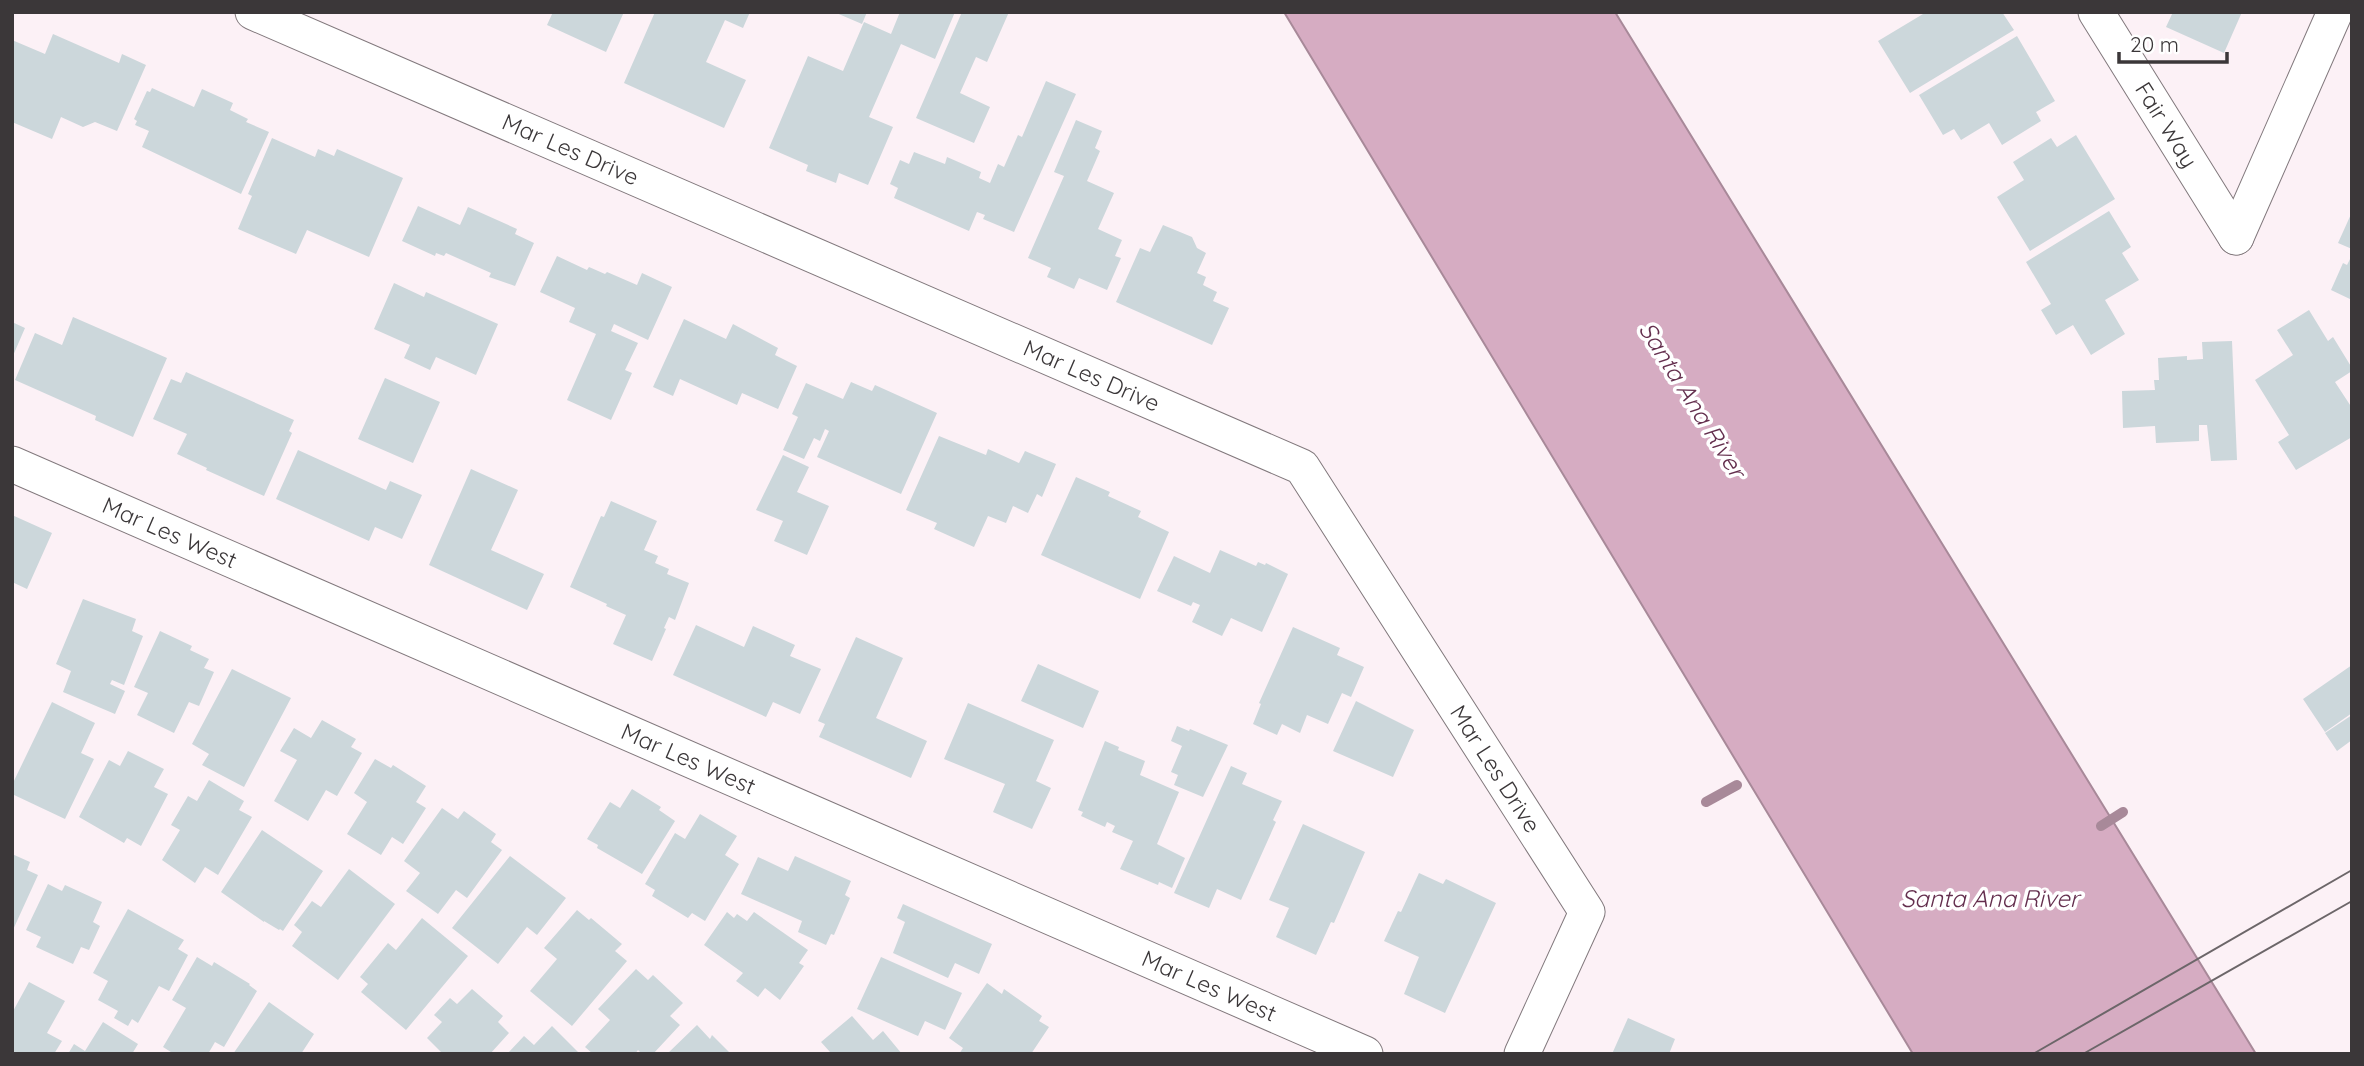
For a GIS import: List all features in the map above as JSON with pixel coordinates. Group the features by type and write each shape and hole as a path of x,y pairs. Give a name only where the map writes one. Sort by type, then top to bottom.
{"street":[{"name":"Mar Les Drive","path":"253,12 1302,467 1587,912 1522,1054"},
{"name":"Fair Way","path":"2096,12 2236,237 2335,12"},
{"name":"Mar Les West","path":"12,464 1365,1054"}],"water":[{"name":"Santa Ana River","path":"1284,12 1615,12 2256,1054 1913,1054"}],"building":[{"path":"553,12 624,12 606,52 547,25"},
{"path":"655,12 750,12 743,28 725,20 706,62 746,80 724,128 624,83"},
{"path":"834,12 867,12 862,24"},
{"path":"900,12 955,12 935,59 901,44 869,117 893,127 868,185 839,173 836,183 806,171 808,165 769,148 808,56 843,71 864,22 891,34"},
{"path":"962,12 1009,12 987,62 976,57 960,93 990,107 974,143 916,118"},
{"path":"1922,12 2002,12 2014,30 1910,93 1878,41 1923,14"},
{"path":"2173,12 2242,12 2224,53 2166,27"},
{"path":"53,34 119,63 122,54 146,65 117,131 95,122 83,127 61,117 52,139 12,122 12,40 45,54"},
{"path":"2017,36 2055,101 2036,112 2041,121 2002,145 1989,123 1961,140 1954,129 1943,135 1919,95"},
{"path":"1046,81 1076,94 1014,232 983,219 985,215 977,212 969,231 894,198 898,188 890,184 900,160 909,164 914,152 945,164 947,157 981,172 979,178 990,183 998,164 1004,167 1018,135 1022,137"},
{"path":"152,88 194,107 202,89 233,103 230,110 248,119 246,122 269,132 241,194 142,147 149,131 135,125 137,121 134,119 147,91 150,92"},
{"path":"1076,120 1102,131 1095,148 1100,151 1087,181 1114,193 1098,229 1122,240 1115,256 1121,258 1107,290 1079,278 1074,289 1047,277 1051,268 1028,258 1064,176 1054,172"},
{"path":"2076,135 2115,199 2030,251 1997,197 2024,180 2013,162 2051,138 2057,147"},
{"path":"272,138 315,157 318,149 334,156 337,149 403,178 369,257 307,230 296,254 238,229 252,196 248,194"},
{"path":"418,206 460,225 468,207 517,229 515,234 534,243 515,286 489,277 491,273 446,253 444,256 436,253 435,256 402,241"},
{"path":"2109,211 2131,247 2122,253 2139,280 2105,300 2125,334 2091,355 2073,325 2056,335 2041,310 2051,304 2026,262"},
{"path":"2352,212 2352,249 2338,243"},
{"path":"1163,225 1192,237 1197,248 1206,253 1197,273 1206,277 1203,285 1217,292 1213,301 1229,308 1212,345 1116,302 1140,248 1150,252"},
{"path":"2352,255 2352,300 2331,290 2343,263 2347,265"},
{"path":"557,256 587,270 589,267 605,274 607,272 637,285 642,273 672,287 648,340 614,324 611,331 638,343 625,370 632,373 611,420 567,400 596,334 569,322 575,308 540,292"},
{"path":"394,283 424,297 426,292 498,324 476,375 436,357 430,370 404,358 410,345 374,329"},
{"path":"2309,310 2328,341 2333,337 2352,368 2352,371 2335,382 2352,408 2352,437 2296,470 2278,442 2289,435 2255,380 2293,355 2277,330"},
{"path":"73,317 167,358 133,437 95,420 96,416 15,380 35,333 62,345"},
{"path":"684,319 726,339 733,324 778,348 775,355 797,366 778,409 742,393 737,405 680,379 673,396 653,387"},
{"path":"12,322 25,328 12,358"},
{"path":"2232,341 2237,460 2211,461 2207,425 2199,425 2199,441 2156,443 2155,426 2123,428 2122,391 2155,390 2154,380 2159,380 2158,358 2187,356 2187,360 2203,359 2202,342"},
{"path":"186,372 294,420 289,431 292,433 264,496 177,454 187,434 153,419 171,379 181,383"},
{"path":"385,378 440,402 413,463 358,439"},
{"path":"851,382 872,391 875,385 937,413 901,494 817,457 829,431 825,429 820,441 814,438 804,459 783,450 798,417 792,414 806,383 843,399"},
{"path":"939,436 986,455 988,449 1019,463 1025,451 1056,464 1042,497 1037,494 1028,513 1013,506 1006,523 988,516 974,547 934,529 937,523 906,510"},
{"path":"298,450 386,490 390,481 422,495 402,539 375,527 369,541 276,499"},
{"path":"783,455 809,467 797,492 829,506 807,555 774,541 783,521 756,510"},
{"path":"471,469 518,490 491,550 544,574 527,610 429,565"},
{"path":"1076,477 1110,492 1108,496 1141,511 1138,517 1169,532 1140,599 1041,555"},
{"path":"611,501 657,521 644,550 658,556 655,563 669,569 667,574 689,583 675,620 669,617 652,661 613,644 626,615 570,587 601,516 604,517"},
{"path":"12,515 52,533 27,589 12,582"},
{"path":"1220,550 1256,566 1258,562 1265,565 1266,563 1288,574 1262,632 1231,618 1222,636 1192,622 1200,605 1193,602 1191,606 1157,591 1174,556 1210,573"},
{"path":"83,599 136,619 132,631 143,636 124,685 112,680 110,684 125,691 115,714 63,692 71,671 56,664"},
{"path":"696,625 744,647 753,626 795,645 790,656 821,669 800,714 773,702 766,717 673,675"},
{"path":"1293,627 1340,648 1337,655 1364,667 1351,697 1342,693 1328,724 1307,715 1300,733 1282,724 1277,735 1253,724 1261,704 1259,703"},
{"path":"160,631 192,646 190,650 209,659 204,668 214,672 199,706 189,702 174,733 137,715 148,693 134,687"},
{"path":"856,637 903,658 876,718 927,741 911,778 819,737 825,724 818,721"},
{"path":"1038,664 1099,691 1083,728 1021,701"},
{"path":"2352,665 2352,713 2325,732 2303,699"},
{"path":"232,669 291,698 244,787 202,765 209,754 192,744"},
{"path":"1356,701 1414,730 1393,777 1333,751"},
{"path":"52,702 95,723 81,753 94,759 65,819 12,794 12,785"},
{"path":"968,703 1054,740 1036,781 1051,788 1032,829 993,812 1005,784 944,759"},
{"path":"2352,715 2352,740 2337,751 2325,733"},
{"path":"322,720 356,739 351,747 362,753 337,796 326,790 308,821 274,801 297,760 280,751 294,728 311,738"},
{"path":"1177,726 1228,745 1203,797 1174,785 1178,775 1171,772 1182,746 1171,741"},
{"path":"1105,741 1119,747 1118,750 1145,761 1140,775 1179,792 1157,844 1185,858 1172,888 1120,869 1133,841 1112,832 1115,826 1107,822 1105,827 1081,816 1083,812 1078,810"},
{"path":"128,751 164,769 154,787 168,794 141,846 127,838 124,843 79,817 109,760 120,766"},
{"path":"375,759 391,768 393,765 426,786 416,802 426,808 403,844 392,837 381,855 347,834 367,802 354,793"},
{"path":"1231,766 1247,773 1242,784 1282,801 1273,820 1276,822 1241,900 1217,889 1209,908 1174,893"},
{"path":"209,780 244,801 239,810 252,817 218,875 205,867 195,883 162,860 180,830 171,825 188,796 197,801"},
{"path":"632,789 661,807 659,810 675,821 642,874 597,848 598,845 587,839 610,802 620,808"},
{"path":"442,808 458,819 464,811 496,834 491,842 502,850 467,898 456,890 438,914 406,891 420,873 404,861"},
{"path":"700,814 737,836 725,855 739,864 705,921 692,913 688,918 652,896 655,890 645,884 675,833 685,839"},
{"path":"1303,824 1365,852 1334,923 1331,922 1316,955 1276,937 1289,908 1269,900"},
{"path":"262,830 323,871 283,931 264,922 221,892"},
{"path":"12,854 30,862 27,870 38,875 12,932"},
{"path":"510,856 566,898 537,935 527,927 498,964 452,928"},
{"path":"795,856 851,881 845,895 850,898 834,935 831,934 826,945 798,932 802,921 741,894 758,857 788,871"},
{"path":"349,869 395,904 338,980 292,946 302,932 294,925 312,901 321,907"},
{"path":"1419,873 1443,884 1446,879 1496,903 1445,1013 1404,994 1419,957 1384,941"},
{"path":"48,884 62,891 65,885 102,902 93,922 100,926 89,950 81,947 73,964 36,947 41,937 26,930"},
{"path":"903,904 992,944 979,974 955,963 948,978 893,953 905,922 897,918"},
{"path":"128,909 184,940 178,949 188,955 169,991 159,986 138,1023 132,1019 128,1026 114,1018 118,1011 98,1000 108,981 93,973"},
{"path":"577,910 622,944 615,951 627,961 572,1026 530,991 557,959 544,948"},
{"path":"727,912 734,918 737,914 747,921 754,912 808,950 799,963 804,966 780,1000 765,988 758,997 736,981 743,973 704,945"},
{"path":"422,918 468,956 406,1030 361,992 368,984 360,977 388,943 396,950"},
{"path":"197,957 212,966 214,962 257,991 224,1047 215,1042 208,1054 174,1054 163,1047 186,1008 172,1000"},
{"path":"881,957 962,993 945,1030 925,1021 918,1036 857,1009"},
{"path":"636,969 648,980 653,975 683,1003 670,1016 680,1025 653,1054 642,1054 638,1050 635,1054 593,1054 585,1047 610,1020 598,1009"},
{"path":"29,982 65,1001 47,1033 62,1041 54,1054 12,1054 12,1013"},
{"path":"987,983 1002,994 1004,989 1042,1016 1039,1021 1049,1027 1031,1054 959,1054 963,1048 949,1038"},
{"path":"472,989 503,1016 498,1022 509,1033 490,1054 443,1054 427,1038 442,1022 434,1015 450,998 457,1004"},
{"path":"269,1002 314,1034 301,1054 233,1054"},
{"path":"852,1016 873,1040 883,1031 902,1054 827,1054 830,1052 821,1042"},
{"path":"1628,1018 1675,1039 1669,1054 1612,1054"},
{"path":"103,1022 138,1044 132,1054 68,1054 74,1044 85,1051"},
{"path":"697,1025 710,1039 712,1035 731,1054 667,1054"},
{"path":"552,1026 580,1054 507,1054 524,1036 534,1045"}],"waterway":[{"path":"1706,802 1737,785"},
{"path":"2101,826 2123,812"}],"tram line":[{"path":"2033,1054 2352,870"},
{"path":"2083,1054 2352,901"}]}
